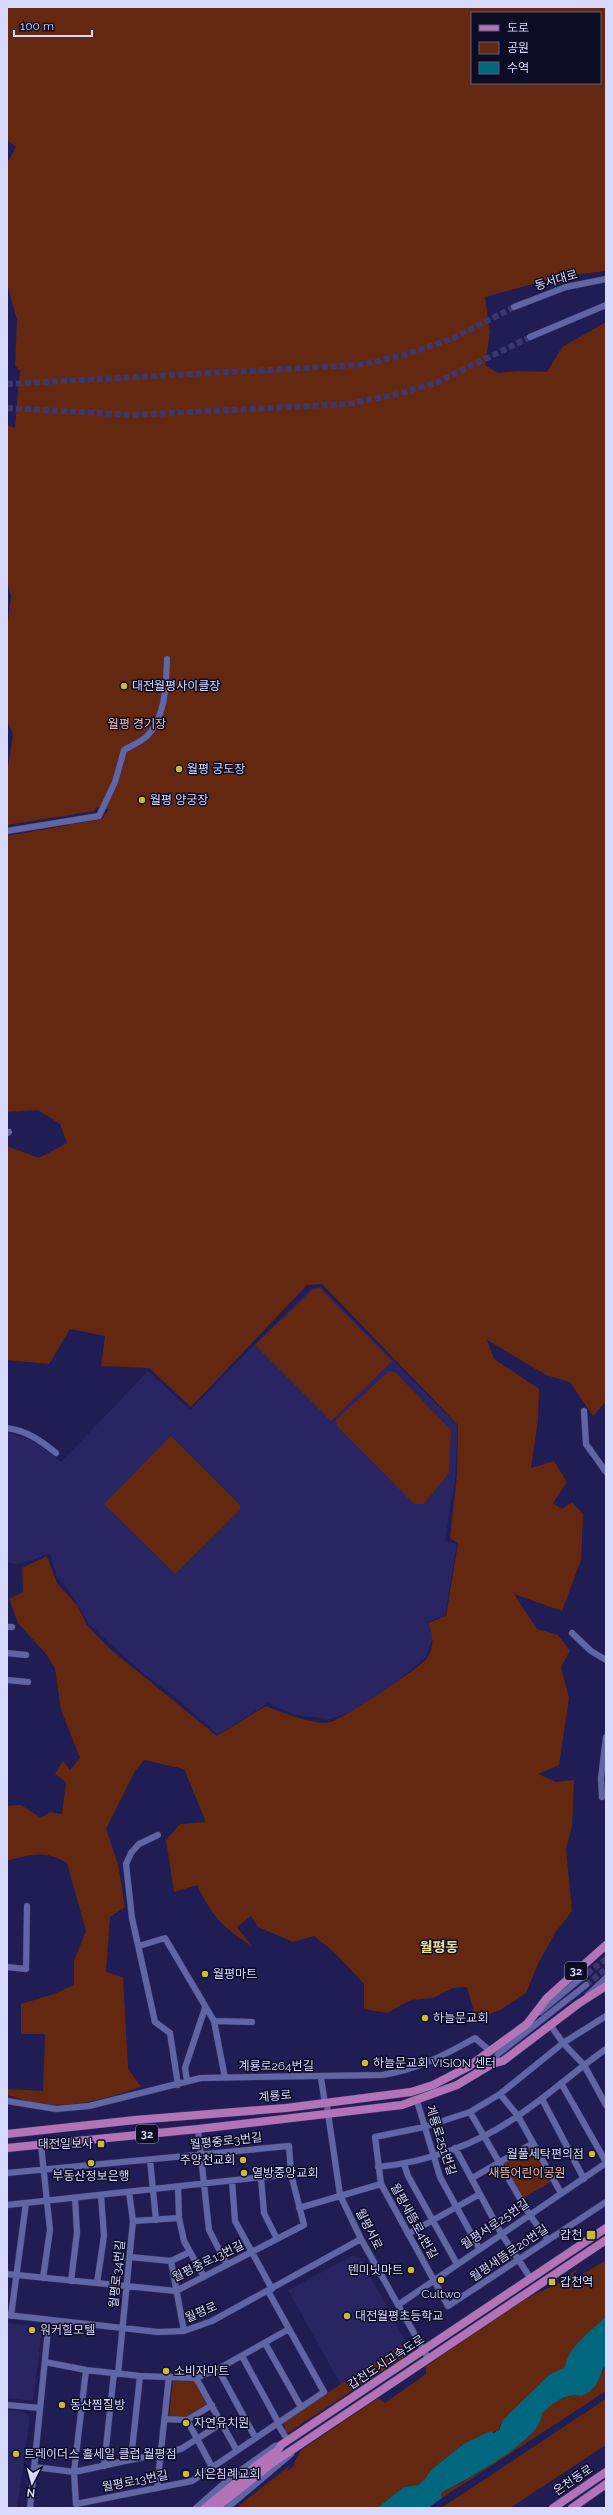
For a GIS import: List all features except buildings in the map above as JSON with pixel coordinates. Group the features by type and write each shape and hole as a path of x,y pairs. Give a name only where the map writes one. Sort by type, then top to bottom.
{"main road":[{"name":"32","path":"527,2024 547,1998 606,1945"},
{"name":"계룡로","path":"7,2134 135,2120 416,2101 457,2085 492,2064 503,2061 578,2004 606,1986"},
{"name":"계룡로","path":"7,2148 198,2129 327,2108 410,2092 461,2070 527,2024"},
{"name":"갑천도시고속도로","path":"216,2508 251,2479 295,2450 426,2354 606,2228"},
{"name":"갑천도시고속도로","path":"204,2508 278,2450 284,2443 606,2240"},
{"name":"온천동로","path":"553,2508 606,2472"},
{"name":"온천동로","path":"572,2508 606,2484"}],"street":[{"name":"동서대로","path":"514,307 566,286 606,279"},
{"path":"530,337 593,308 606,305"},
{"path":"7,831 99,816 114,782 124,750 146,737 155,724 164,699 166,659"},
{"path":"584,1411 586,1444 606,1472"},
{"path":"7,1428 20,1430 38,1438 56,1453"},
{"path":"572,1633 591,1651 606,1660"},
{"path":"7,1653 26,1655"},
{"path":"7,1680 28,1682"},
{"path":"602,1797 601,1778 606,1737"},
{"path":"158,1835 139,1844 131,1853 126,1864 132,1918 155,2022 170,2033 173,2043 178,2085"},
{"path":"7,1968 26,1969 27,1906"},
{"name":"계룡로264번길","path":"139,1946 165,1938 214,2021 225,2078"},
{"path":"578,2004 606,1978"},
{"path":"527,2024 580,1979"},
{"path":"492,2064 498,2054 586,1985"},
{"path":"187,2081 186,2063 205,2008"},
{"name":"월평새뜸로4번길","path":"434,2280 381,2184 375,2137 424,2127 470,2112 500,2094 563,2044 606,2016"},
{"path":"214,2021 252,2022"},
{"path":"551,2026 563,2044 584,2064 606,2105"},
{"path":"321,2078 395,2073 439,2058 475,2038 490,2051"},
{"path":"378,2167 404,2164 433,2156 484,2136 518,2116 542,2099 584,2064 606,2049"},
{"name":"계룡로264번길","path":"7,2101 56,2109 90,2106 178,2085 187,2081 225,2078 321,2078 327,2108"},
{"path":"561,2083 606,2163"},
{"path":"500,2094 518,2116 561,2193"},
{"path":"542,2099 584,2179"},
{"name":"계룡로251번길","path":"416,2101 440,2177 479,2248"},
{"name":"월평서로","path":"327,2108 340,2195 361,2239 426,2354"},
{"path":"470,2112 498,2163 529,2214 548,2240"},
{"path":"198,2129 209,2230 227,2265"},
{"path":"472,2178 533,2143"},
{"path":"41,2145 50,2230 43,2278"},
{"name":"월평중로3번길","path":"7,2173 44,2171 289,2146 292,2174 299,2208"},
{"path":"455,2148 501,2233 532,2279"},
{"path":"150,2160 156,2220"},
{"name":"월평서로25번길","path":"398,2305 479,2248 606,2163"},
{"path":"404,2164 408,2176 457,2264"},
{"path":"7,2205 292,2174"},
{"path":"261,2178 264,2213 277,2239"},
{"name":"월평로13번길","path":"74,2472 76,2504 192,2481 236,2449 324,2392 289,2329 235,2221 232,2181"},
{"path":"299,2208 381,2184"},
{"path":"178,2187 179,2218 184,2241 204,2277"},
{"name":"월평로34번길","path":"104,2466 130,2257 133,2221 129,2192"},
{"path":"408,2234 480,2194"},
{"path":"97,2283 104,2236 101,2195"},
{"path":"71,2281 77,2233 75,2198"},
{"name":"월평새뜸로20번길","path":"434,2280 448,2306 606,2202"},
{"path":"9,2316 26,2203"},
{"name":"월평중로13번길","path":"7,2274 176,2291 304,2225 299,2208"},
{"path":"133,2221 179,2218"},
{"name":"월평로","path":"9,2316 122,2328 184,2331 212,2321 361,2239"},
{"path":"130,2257 171,2261 190,2252"},
{"path":"171,2261 184,2331"},
{"path":"30,2508 49,2320"},
{"path":"45,2362 86,2370 140,2376 196,2378 218,2369 289,2329"},
{"path":"265,2343 301,2407"},
{"path":"196,2508 236,2473 275,2446 284,2443 278,2423 242,2356"},
{"path":"218,2369 255,2437"},
{"path":"74,2472 86,2370"},
{"path":"132,2459 140,2376"},
{"path":"157,2488 169,2376"},
{"path":"196,2378 236,2449"},
{"path":"7,2404 40,2408"},
{"path":"165,2419 186,2420 212,2406"},
{"path":"186,2420 212,2467"},
{"path":"34,2467 74,2472 182,2449 222,2423"},
{"path":"227,2508 276,2468 295,2450"}],"shaded area":[{"path":"321,1287 458,1426 455,1479 445,1541 457,1544 445,1615 427,1622 433,1637 426,1657 366,1707 329,1719 295,1715 268,1703 218,1735 178,1699 137,1668 88,1623 66,1586 57,1577 50,1553 30,1561 16,1564 7,1562 7,1432 34,1441 61,1462 148,1371 190,1410 311,1288"},
{"name":"대전월평초등학교","path":"352,2256 360,2258 406,2342 341,2385 288,2290"},
{"path":"7,2323 36,2326 42,2330 33,2401 7,2398"},
{"path":"7,2410 25,2412 30,2417 17,2508 7,2508"}],"green space":[{"name":"월평 경기장","path":"7,7 606,7 606,271 559,277 485,297 490,332 485,365 498,373 519,371 547,372 562,347 606,322 606,1401 593,1416 570,1382 546,1375 487,1340 494,1359 539,1389 538,1420 531,1468 554,1461 567,1482 553,1503 562,1509 572,1502 583,1514 581,1560 562,1611 514,1594 537,1629 558,1635 570,1651 561,1667 569,1698 559,1765 538,1774 556,1782 574,1780 572,1827 566,1849 572,1911 555,1933 538,1964 526,1993 500,2010 476,2019 467,1987 453,1988 433,1998 411,2000 387,2013 364,2009 364,1984 334,1952 314,1936 293,1942 258,1927 251,1916 237,1927 252,1946 233,1933 219,1920 202,1896 197,1885 174,1892 166,1840 180,1824 206,1822 184,1769 144,1760 135,1771 106,1829 118,1864 125,1907 110,1917 106,1972 123,1977 128,2068 141,2087 93,2101 56,2105 34,2103 7,2095 7,2089 43,2091 45,2034 21,2034 21,2004 54,1994 74,1985 74,1961 86,1931 67,1863 52,1856 38,1854 7,1861 7,1806 21,1805 41,1818 50,1812 62,1814 66,1782 55,1774 63,1761 70,1770 80,1758 61,1710 55,1668 46,1654 18,1623 9,1599 23,1592 22,1568 47,1556 57,1583 77,1605 87,1625 110,1649 217,1736 266,1706 307,1720 324,1723 331,1722 350,1712 381,1692 422,1663 430,1653 432,1645 432,1636 428,1623 446,1616 458,1543 450,1538 457,1475 458,1425 322,1284 307,1285 191,1407 149,1368 101,1366 105,1336 70,1329 49,1364 7,1360 7,1146 39,1158 67,1143 60,1124 38,1110 7,1112 7,836 102,819 109,809 97,807 94,811 7,825 7,775 13,734 7,720 7,629 11,596 7,581 7,425 15,428 20,370 15,366 17,320 7,284 7,163 16,147 7,140"},
{"path":"320,1288 392,1361 331,1421 255,1345 312,1290"},
{"path":"389,1371 395,1372 451,1430 449,1473 424,1504 414,1504 337,1426 336,1420"},
{"path":"171,1436 240,1505 240,1510 175,1574 104,1504"},
{"name":"새뜸어린이공원","path":"527,2148 533,2150 551,2182 523,2198 503,2164"},
{"path":"606,2260 606,2317 577,2346 565,2367 549,2375 500,2425 499,2430 465,2443 432,2469 425,2480 418,2485 404,2487 377,2508 236,2508 289,2466 288,2471 294,2466 301,2450 378,2398 385,2403 426,2374 426,2366 522,2300 559,2283 580,2266 564,2286"},
{"path":"406,2342 408,2348 404,2357 288,2433 285,2431 284,2421"},
{"path":"606,2367 606,2391 442,2498 441,2493 480,2472 529,2437 542,2414 552,2403 566,2397 576,2395 582,2396"},
{"path":"173,2381 194,2381 209,2405 188,2417 169,2417"},
{"path":"606,2399 606,2445 510,2508 441,2508"}],"water":[{"path":"606,2317 606,2367 603,2368 598,2381 590,2391 582,2396 576,2395 565,2397 555,2402 542,2414 539,2424 529,2436 516,2447 483,2470 441,2493 442,2498 428,2508 377,2508 404,2487 418,2485 424,2480 432,2469 465,2443 491,2431 494,2433 499,2430 503,2420 549,2375 565,2367 567,2360 576,2346"}],"tunnel":[{"path":"7,384 360,365 404,355 454,338 514,307"},
{"path":"7,408 133,415 348,404 398,394 438,382 530,337"},
{"path":"580,1979 606,1959"},
{"path":"586,1985 606,1969"}],"place":[{"name":"대전월평사이클장","path":"124,686"},
{"name":"월평 궁도장","path":"179,769"},
{"name":"월평 양궁장","path":"142,800"},
{"name":"월평마트","path":"205,1974"},
{"name":"하늘문교회","path":"425,2018"},
{"name":"하늘문교회 VISION 센터","path":"365,2063"},
{"name":"대전일보사","path":"101,2144"},
{"name":"월풀세탁편의점","path":"592,2154"},
{"name":"주양천교회","path":"243,2160"},
{"name":"부동산정보은행","path":"91,2163"},
{"name":"열방중앙교회","path":"244,2173"},
{"name":"갑천","path":"591,2235"},
{"name":"텐미닛마트","path":"411,2270"},
{"name":"Cultwo","path":"441,2280"},
{"name":"갑천역","path":"552,2282"},
{"name":"대전월평초등학교","path":"347,2316"},
{"name":"워커힐모텔","path":"32,2330"},
{"name":"소비자마트","path":"166,2371"},
{"name":"동산찜질방","path":"62,2405"},
{"name":"자연유치원","path":"186,2423"},
{"name":"트레이더스 홀세일 클럽 월평점","path":"16,2454"},
{"name":"시은침례교회","path":"186,2474"}],"district":[{"name":"월평동","path":"439,1947"}]}
